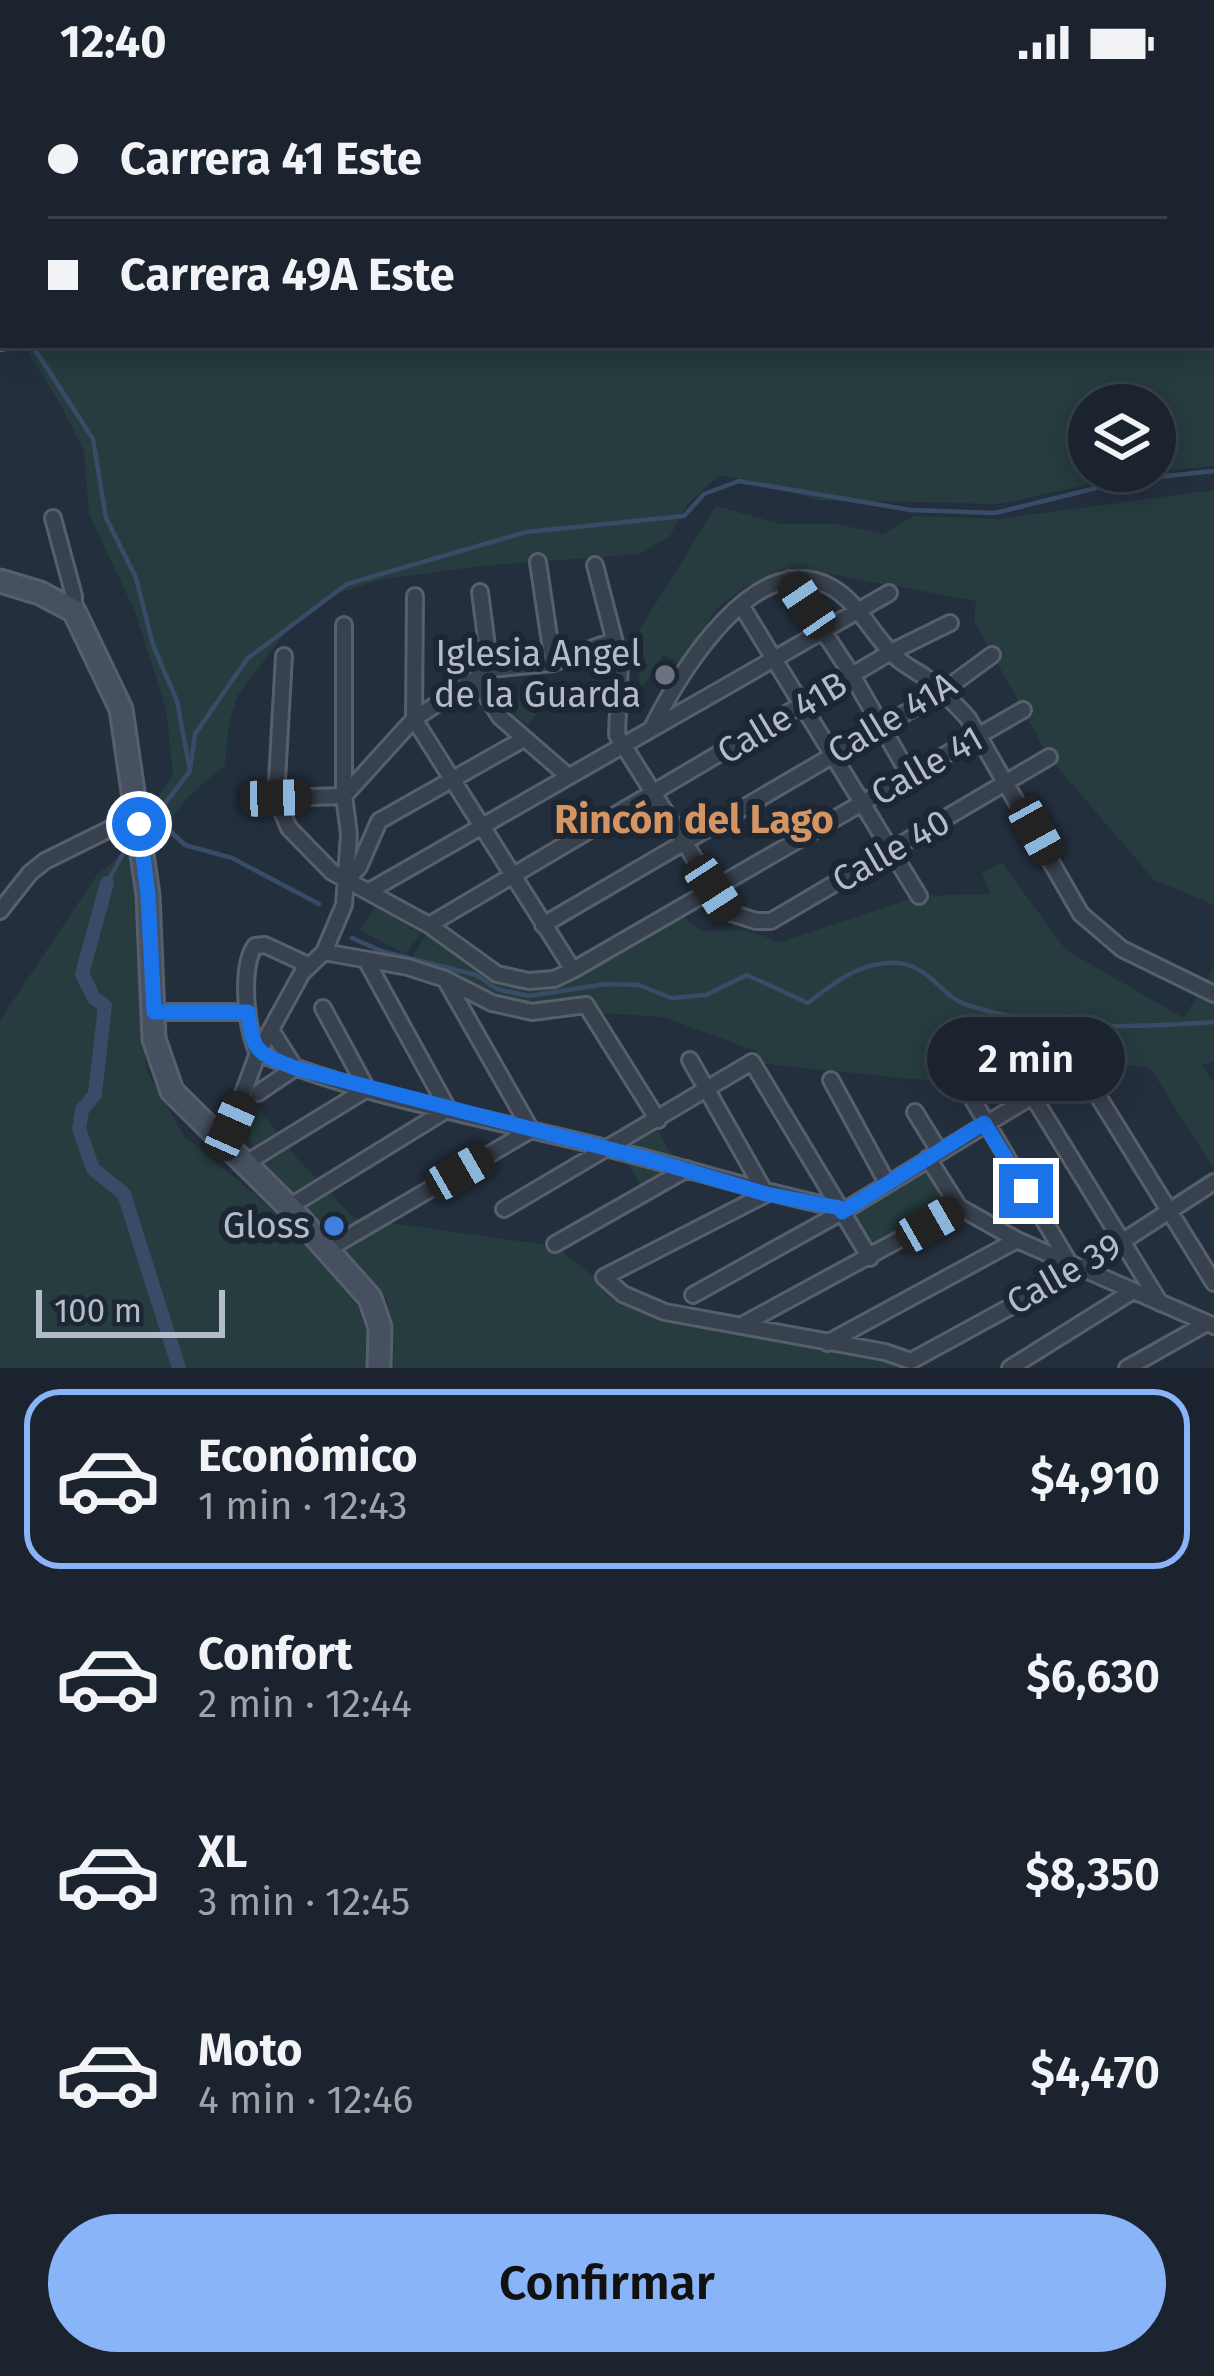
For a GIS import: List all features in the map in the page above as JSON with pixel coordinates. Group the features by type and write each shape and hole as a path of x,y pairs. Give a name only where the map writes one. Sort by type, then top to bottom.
{"street":[{"path":"52,518 74,611 121,709 148,895 157,1051 172,1091 247,1163 370,1298 380,1327 379,1368"},
{"path":"538,562 553,663"},
{"path":"595,566 620,662 616,721 622,746 713,889"},
{"path":"789,579 910,776"},
{"path":"652,728 711,634 741,605 789,579 812,579 833,587 891,652 943,692 981,735 1081,914 1122,949 1214,994"},
{"path":"0,581 40,592 74,611"},
{"path":"480,592 490,669"},
{"path":"371,890 889,593"},
{"path":"416,596 414,718 573,970"},
{"path":"741,605 919,896"},
{"name":"Calle 41B","path":"429,925 891,652 950,623"},
{"path":"230,1147 231,1126 258,1053 308,965 324,952 344,905 349,834 344,796 344,625"},
{"path":"276,798 344,796 414,718 490,669 553,663 612,641"},
{"name":"Calle 41A","path":"543,925 943,692 992,655"},
{"path":"284,656 276,798 289,828 346,881 371,890 429,925"},
{"path":"476,679 500,717 568,776"},
{"name":"Calle 41","path":"429,925 497,974 512,979 554,979 1023,710"},
{"path":"346,881 359,867 374,825 522,740"},
{"name":"Calle 40","path":"713,889 728,912 771,921 1049,757"},
{"path":"0,911 45,861 138,819"},
{"path":"308,965 265,945 255,946 248,956 248,1012 251,1040 258,1053 367,1089 841,1210"},
{"path":"324,952 408,967 492,1003 532,1012 586,1005 658,1120"},
{"path":"366,960 448,1108"},
{"path":"445,979 531,1130"},
{"path":"323,1008 367,1089"},
{"path":"154,1012 248,1012"},
{"path":"271,1030 295,1068"},
{"path":"690,1060 766,1194"},
{"path":"504,1208 752,1061 870,1258"},
{"path":"693,1295 1080,1067 1214,1283"},
{"path":"258,1093 295,1068"},
{"path":"832,1080 887,1183"},
{"path":"247,1163 367,1089"},
{"path":"970,1095 1067,1259"},
{"path":"1032,1095 1160,1303"},
{"path":"289,1207 448,1108"},
{"path":"914,1112 959,1207 1017,1240 1210,1324"},
{"path":"328,1249 531,1130"},
{"path":"555,1244 687,1169"},
{"name":"Calle 39","path":"827,1343 911,1361 1083,1267 1214,1182"},
{"path":"766,1194 604,1277 623,1294 665,1312 827,1343 1017,1240"},
{"path":"741,1326 959,1207"},
{"path":"1010,1368 1133,1292"},
{"path":"1127,1368 1210,1324"}],"green space":[{"path":"25,348 1214,348 1214,466 1176,469 1176,384 1068,384 1068,489 1000,504 816,500 769,484 719,475 687,505 670,536 640,554 480,566 379,580 336,594 288,629 238,695 229,723 225,765 188,797 155,838 148,813 173,774 166,709 135,611 89,515 84,452"},
{"path":"1214,490 1214,905 1154,880 1049,757 974,621 976,601 819,572 784,571 743,588 715,610 683,665 663,655 640,690 637,634 716,506 781,524 837,524 883,534 914,516 997,519"},
{"path":"536,676 554,689 528,725 510,712"},
{"path":"133,844 146,1069 183,1135 328,1264 366,1312 367,1368 0,1368 0,1020 97,875"},
{"path":"1002,863 1066,950 1184,1018 1214,966 1214,1061 1201,1065 1214,1083 1214,1169 1150,1068 1074,1058 1031,1086 963,1084 765,1064 756,1051 663,1017 587,1012 496,998 410,961 428,931 488,973 553,985 683,917 702,931 746,930 780,942 919,896 990,894 982,872"},
{"path":"376,906 421,933 406,955 359,930"},
{"path":"253,1101 297,1158 354,1218 554,1246 639,1310 826,1344 916,1368 394,1368 387,1299 275,1179 249,1140"},
{"path":"656,1127 678,1168 641,1187 621,1150"},
{"path":"924,1170 949,1203 871,1249 853,1214"}],"waterway":[{"path":"34,348 93,439 106,518 136,578 153,645 177,701 190,771 145,829"},
{"path":"190,771 195,734 247,659 347,584 526,532 684,516 704,494 739,481 911,510 995,513 1129,480 1214,471"},
{"path":"158,820 185,845 232,858 319,904"},
{"path":"107,883 131,839"},
{"path":"107,883 82,974 94,998 105,1006 95,1094 82,1110 79,1129 93,1169 124,1194 179,1368"},
{"path":"352,938 529,996 606,984 639,985 671,998 706,995 747,975 808,1003 861,969 898,963 919,970 967,1005 1028,1019 1120,1026 1214,1022"}],"place":[{"name":"Iglesia Angel de la Guarda","path":"665,675"},
{"name":"Gloss","path":"334,1226"}],"district":[{"name":"Rincón del Lago","path":"694,820"}],"route":[{"path":"139,824 154,1012 248,1012 251,1040 258,1053 295,1068 842,1212 984,1123 1026,1191"}]}
